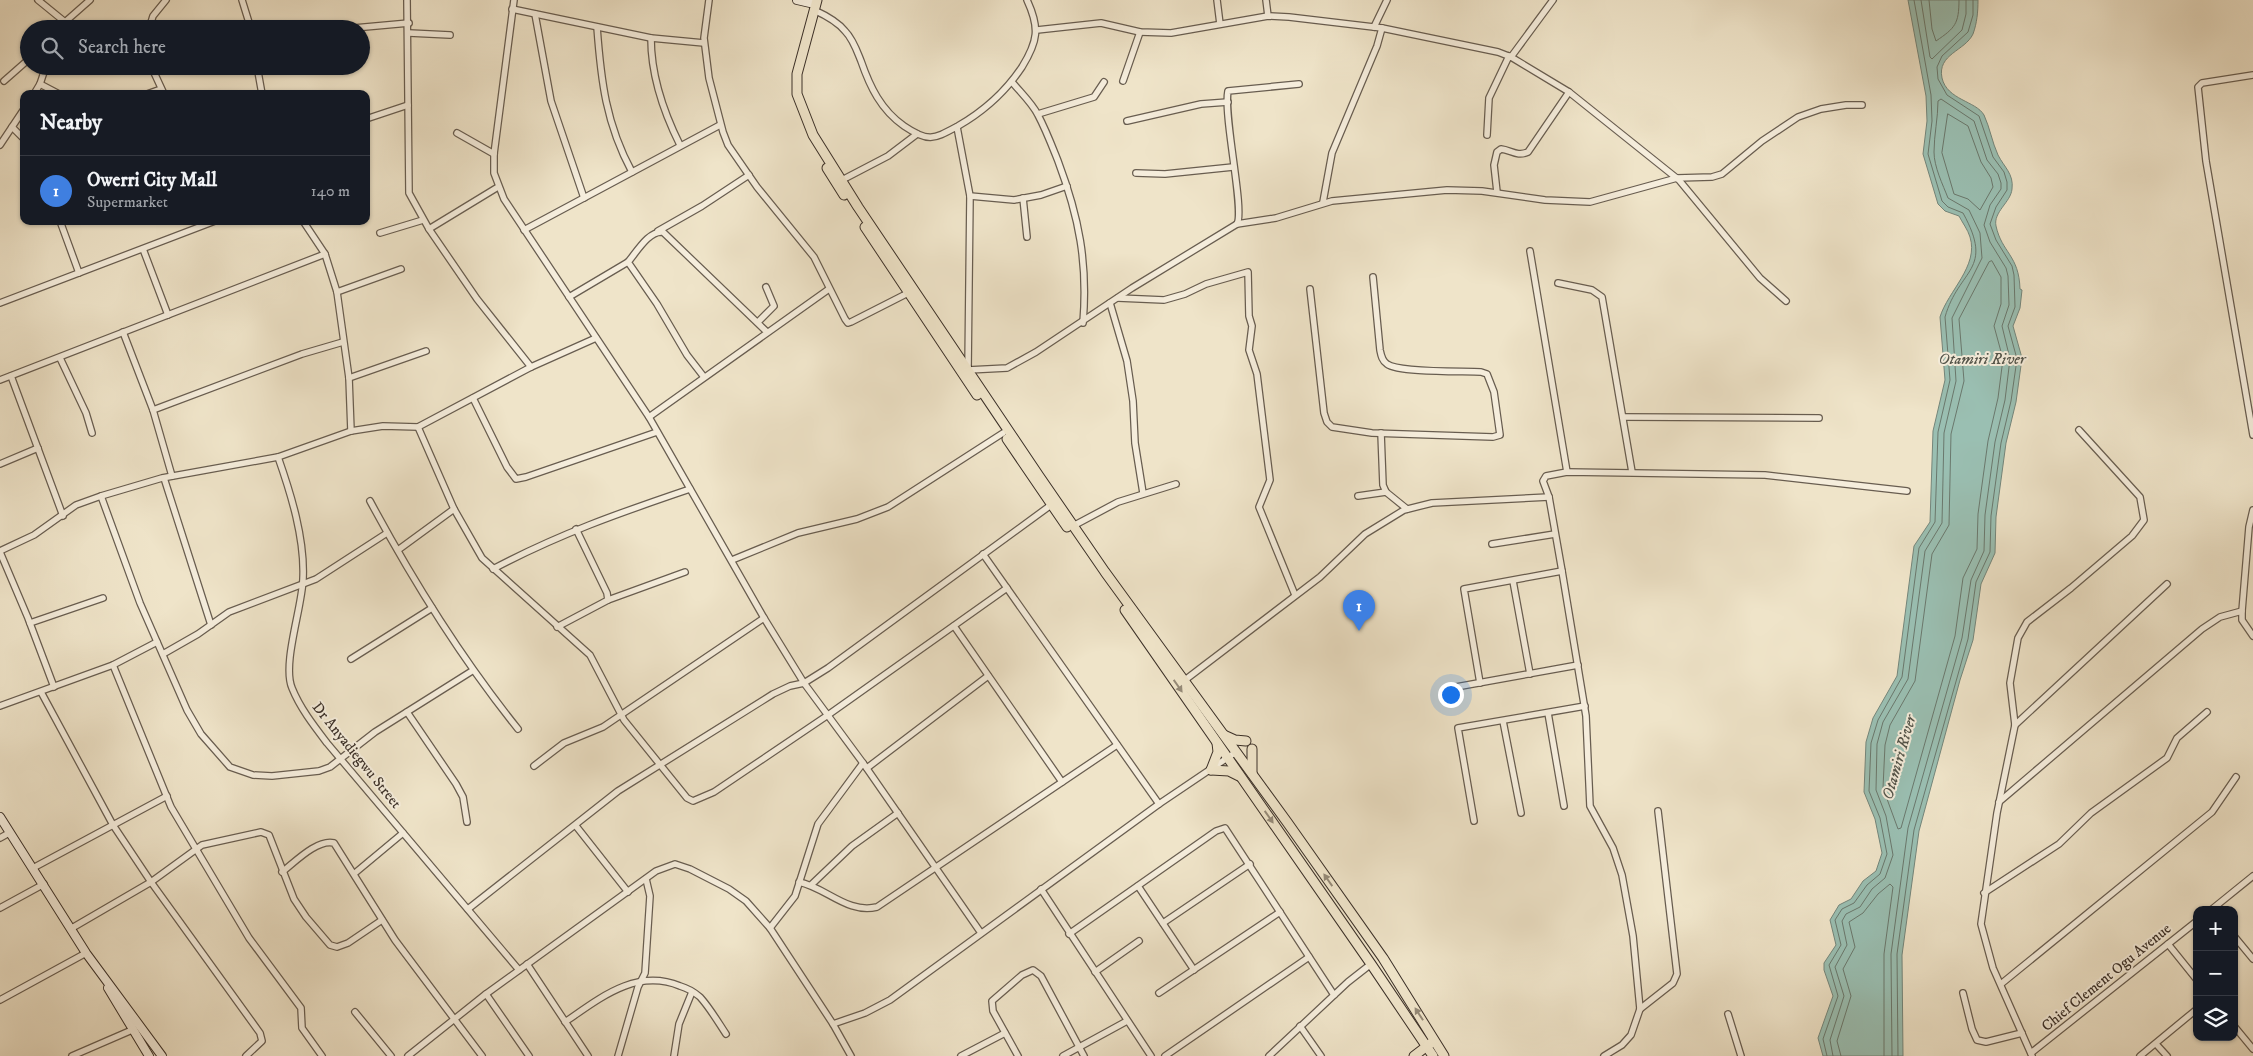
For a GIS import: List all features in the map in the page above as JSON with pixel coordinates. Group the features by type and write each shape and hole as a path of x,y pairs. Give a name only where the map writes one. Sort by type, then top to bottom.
{"main road":[{"path":"796,0 813,3"},
{"path":"813,3 797,74 797,94 813,135 842,180 856,209"},
{"path":"813,3 791,73 791,95 808,138 968,370 1020,454 1051,505 1103,574 1185,680 1253,775 1385,961 1443,1053 1433,1056 1217,743 1103,574 1073,526 1020,454 1003,433 912,291"},
{"path":"1224,735 1235,740 1246,741"},
{"path":"1217,743 1218,752 1211,770 1229,771 1242,777"},
{"path":"1252,749 1253,775"},
{"path":"0,817 72,928 86,953 158,1055"},
{"path":"98,968 132,1030 149,1056"},
{"path":"1414,1056 1435,1040"}],"street":[{"path":"38,0 58,20"},
{"path":"70,20 90,0"},
{"path":"152,20 166,0"},
{"path":"242,0 248,20"},
{"path":"407,0 409,23 408,187 413,203 428,229 477,299 531,367"},
{"path":"514,0 494,154 494,173 498,187 524,230 649,417 764,618 804,683 865,765 981,933"},
{"path":"709,0 704,42 709,78 720,125 728,145 749,175 804,242 814,257 848,323 912,291"},
{"path":"813,3 845,31 854,44 880,103 892,117 917,134 929,139 957,127 997,97 1012,82 1035,45 1036,20 1027,0"},
{"path":"1217,0 1220,24"},
{"path":"1266,0 1268,16"},
{"path":"1374,27 1387,0"},
{"path":"1487,134 1489,98 1510,56 1553,0"},
{"path":"512,9 651,38 704,42"},
{"path":"535,14 551,101 584,198"},
{"path":"1037,30 1101,23 1140,32 1171,33 1268,16 1313,18 1382,28 1510,56 1570,92 1677,178 1760,278 1786,301"},
{"path":"370,27 409,23"},
{"path":"597,27 605,101 616,138 632,172"},
{"path":"1323,202 1332,153 1377,46 1382,28"},
{"path":"1123,81 1140,32"},
{"path":"409,33 450,35"},
{"path":"651,38 653,73 670,125 680,145"},
{"path":"4,81 20,67"},
{"path":"2253,74 2202,83 2198,87 2206,161 2253,435"},
{"path":"36,90 43,75"},
{"path":"156,75 163,90"},
{"path":"259,75 261,90"},
{"path":"1012,82 1038,114 1068,186 1078,222 1084,263 1085,294 1083,323"},
{"path":"1038,114 1094,98 1104,82"},
{"path":"40,84 51,90"},
{"path":"1237,224 1240,215 1233,167 1228,91 1298,84"},
{"path":"1497,192 1494,165 1497,152 1501,149 1522,155 1528,152 1570,92"},
{"path":"1127,121 1201,104 1228,102"},
{"path":"370,118 408,105"},
{"path":"957,127 970,196 968,370 1007,368 1083,323 1118,298 1237,224 1276,218 1323,202 1447,190 1497,192 1545,200 1590,202 1677,178 1712,177 1722,174 1762,141 1798,117 1821,109 1846,105 1862,105"},
{"path":"0,145 20,115"},
{"path":"524,230 720,125"},
{"path":"12,127 20,135"},
{"path":"457,133 494,154"},
{"path":"842,180 888,156 917,134"},
{"path":"1136,173 1165,174 1233,167"},
{"path":"569,297 628,262 652,235 727,191 749,175"},
{"path":"970,196 1014,200 1068,186"},
{"path":"428,229 498,187"},
{"path":"1024,198 1027,237"},
{"path":"380,233 423,220"},
{"path":"61,225 79,273"},
{"path":"0,303 204,225"},
{"path":"306,225 326,254 337,292 349,378 351,431"},
{"path":"658,231 662,232 676,244 767,332"},
{"path":"143,249 168,315"},
{"path":"1530,252 1567,472"},
{"path":"0,380 326,254"},
{"path":"628,262 657,304 687,355 704,377"},
{"path":"337,292 401,269"},
{"path":"1118,298 1164,300 1185,294 1206,284 1248,272 1249,316 1252,326 1249,350 1257,374 1270,480 1260,507 1296,595"},
{"path":"1310,289 1324,413 1327,422 1332,427 1381,433 1493,438 1500,435 1494,392 1487,374 1481,372 1402,369 1390,366 1384,361 1380,350 1373,277"},
{"path":"1558,283 1592,290 1602,297 1632,472"},
{"path":"758,322 774,306 766,287"},
{"path":"649,417 829,289"},
{"path":"1110,304 1127,360 1133,401 1135,443 1143,493"},
{"path":"123,332 153,410 172,476"},
{"path":"54,687 0,552 34,535 76,505 102,496 172,476 278,457 351,431 383,426 418,427 531,367 596,338"},
{"path":"153,410 302,354 343,342"},
{"path":"349,378 426,351"},
{"path":"60,358 86,413 92,433"},
{"path":"11,376 63,516"},
{"path":"473,398 507,467 516,479 657,432"},
{"path":"1623,417 1820,418"},
{"path":"418,427 454,509 482,558 590,655 624,720 687,798 693,802 699,801 828,715 1007,588"},
{"path":"2032,1054 1993,968 1981,924 1999,802 2016,725 2010,682 2018,638 2027,622 2072,588 2132,536 2144,520 2140,497 2079,430"},
{"path":"732,560 798,533 857,519 888,508 1003,433"},
{"path":"1381,433 1383,485 1386,492 1407,508"},
{"path":"0,464 38,448"},
{"name":"Dr Anyadiegwu Street","path":"278,457 296,516 302,584 290,665 291,687 309,720 519,970"},
{"path":"1604,1056 1622,1045 1631,1035 1640,1009 1633,936 1622,875 1613,848 1590,806 1585,706 1549,497 1543,481 1546,476 1567,472 1765,475 1907,491"},
{"path":"164,478 211,625"},
{"path":"1073,526 1111,506 1143,493 1176,484"},
{"path":"493,569 543,543 576,529 690,489"},
{"path":"1358,496 1386,492"},
{"path":"102,496 131,581 187,710 201,734 230,767 253,775 288,775 319,771 330,767 375,732 472,671"},
{"path":"1185,680 1320,577 1366,534 1407,508 1432,503 1549,497"},
{"path":"370,501 387,533 472,671 518,730"},
{"path":"468,909 576,826 618,791 774,694 790,686 804,683 828,668 1051,505"},
{"path":"398,550 454,509"},
{"path":"2253,510 2249,527 2242,611 2242,620 2253,636"},
{"path":"576,529 594,564 607,593 608,600"},
{"path":"163,654 229,612 316,579 387,533"},
{"path":"1492,544 1555,534"},
{"path":"983,554 1159,804"},
{"path":"1480,683 1464,589 1562,571"},
{"path":"557,626 608,600 685,572"},
{"path":"1514,581 1530,674"},
{"path":"2016,725 2167,584"},
{"path":"30,623 103,598"},
{"path":"351,659 432,608"},
{"path":"1999,802 2202,629 2220,617 2242,611"},
{"path":"534,766 564,743 603,727 764,618"},
{"path":"954,626 1062,782"},
{"path":"0,706 113,665 156,642"},
{"path":"113,665 167,796 248,938 301,1008 302,1028 322,1056"},
{"path":"1456,687 1578,666"},
{"path":"770,928 790,905 818,824 865,765 988,676"},
{"path":"41,692 113,825 151,882 260,1033 262,1041 246,1056"},
{"path":"1474,821 1458,728 1585,706"},
{"path":"407,712 456,784 463,797 467,822"},
{"path":"1984,894 2059,844 2090,813 2126,785 2167,758 2177,738 2207,712"},
{"path":"1548,713 1564,806"},
{"path":"1502,721 1521,813"},
{"path":"799,882 811,885 849,906 866,910 886,903 1117,745"},
{"path":"833,1024 879,1007 1159,804 1236,752"},
{"path":"2001,984 2031,962 2212,812 2236,777"},
{"path":"33,868 167,796"},
{"path":"1640,1009 1673,983 1677,974 1658,811"},
{"path":"811,885 852,846 898,814"},
{"path":"576,826 628,892"},
{"path":"1069,934 1222,828 1225,828 1334,995"},
{"path":"72,928 151,882 202,845 260,832 269,835 294,899 306,917 330,945 337,947 348,943 382,920"},
{"path":"0,838 10,833"},
{"path":"355,873 404,833"},
{"path":"282,872 314,848 330,842 334,843 342,852 382,920 482,1056"},
{"path":"408,1056 527,964 665,866 675,864 690,869 734,893 760,914 833,1024 851,1056"},
{"path":"1163,923 1250,864"},
{"path":"2216,906 2253,876"},
{"path":"618,1056 646,961 650,896 646,879"},
{"path":"0,908 44,884"},
{"path":"1138,886 1194,970"},
{"path":"1041,889 1151,1056"},
{"path":"1159,993 1280,912"},
{"name":"Chief Clement Ogu Avenue","path":"2032,1054 2193,924"},
{"path":"1095,972 1139,941"},
{"path":"2238,941 2253,959"},
{"path":"2168,944 2193,975"},
{"path":"0,1000 86,953"},
{"path":"1165,1056 1309,957"},
{"path":"527,964 588,1056"},
{"path":"1269,1056 1334,995 1371,964"},
{"path":"1018,1056 993,1011 992,1001 1022,975 1033,970 1041,976 1047,986 1084,1056"},
{"path":"565,1022 615,990 641,980 657,980 674,983 692,992 708,1007 726,1034"},
{"path":"674,1056 679,1024 692,992"},
{"path":"1963,992 1972,1029 1977,1040 1986,1042 2022,1033"},
{"path":"486,994 529,1056"},
{"path":"355,1012 392,1056"},
{"path":"2140,1056 2193,1012"},
{"path":"1728,1014 1741,1056"},
{"path":"1063,1056 1127,1021"},
{"path":"1300,1026 1321,1056"},
{"path":"72,1056 132,1030"},
{"path":"2238,1031 2253,1049"},
{"path":"962,1056 1005,1033"},
{"path":"2246,1041 2253,1036"},
{"path":"2156,1044 2167,1056"}],"water":[{"name":"Otamiri River","path":"1908,0 1978,0 1973,34 1944,63 1942,78 1945,85 1955,96 1975,106 1984,115 1998,155 2012,179 2011,194 1997,216 1996,226 2002,242 2014,261 2020,289 2022,290 2020,308 2013,326 2022,358 2016,402 2006,443 1996,517 1995,553 1981,584 1973,640 1960,680 1919,831 1902,955 1903,1056 1823,1056 1818,1038 1833,996 1824,970 1824,963 1836,945 1830,920 1839,905 1851,899 1863,881 1876,871 1882,853 1875,819 1864,792 1866,742 1873,718 1897,676 1914,546 1930,522 1933,431 1945,380 1940,317 1967,268 1972,248 1969,234 1959,216 1945,211 1938,204 1923,154 1927,121 1926,96"}],"place":[{"name":"Owerri City Mall","path":"1359,631"}]}
